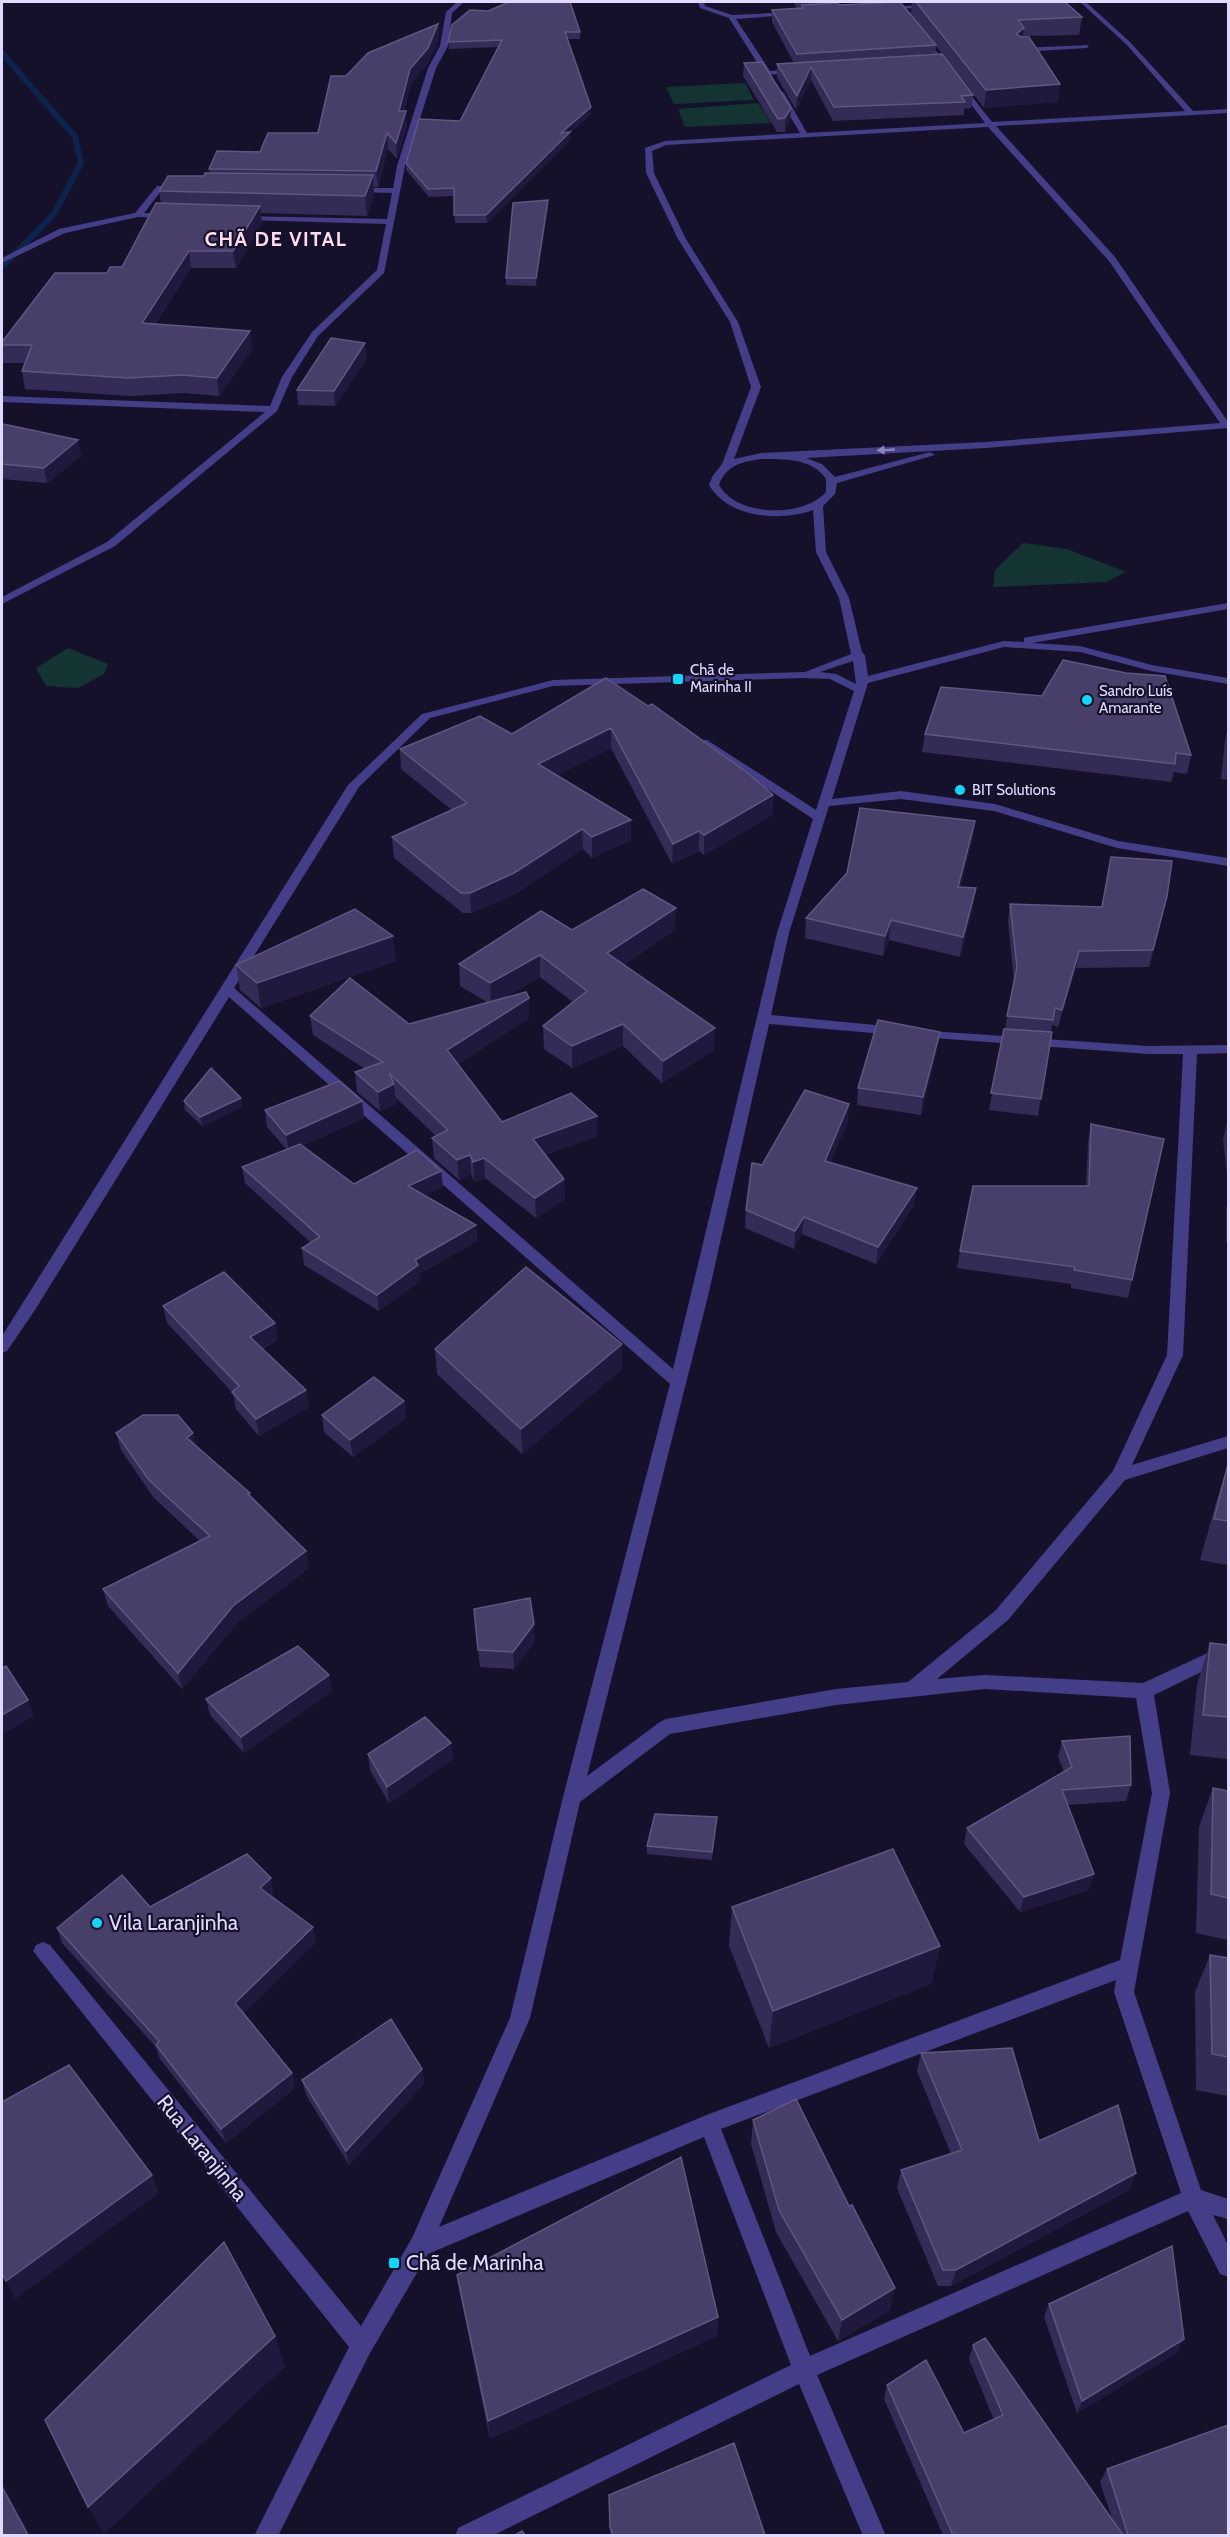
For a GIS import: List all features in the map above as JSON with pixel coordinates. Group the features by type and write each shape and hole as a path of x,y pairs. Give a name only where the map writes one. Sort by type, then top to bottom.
{"street":[{"path":"2,601 111,544 274,409 287,377 315,334 381,271 401,166 432,68 444,45 449,12 460,2"},
{"path":"701,2 702,7 731,17 803,13"},
{"path":"1083,2 1128,43 1191,113"},
{"path":"875,8 934,5"},
{"path":"899,7 906,16"},
{"path":"731,17 805,135"},
{"path":"780,456 816,464 827,472 833,481 833,489 828,497 818,504 800,510 777,512 754,510 734,504 720,495 714,485 717,474 728,465 761,456 986,445 1227,425 1112,258 990,124 914,25"},
{"path":"1020,50 1086,45"},
{"path":"934,63 944,62"},
{"path":"768,73 802,71"},
{"path":"728,465 756,387 734,322 682,239 650,173 648,150 665,143 1228,111"},
{"path":"138,215 160,188 189,189"},
{"path":"351,190 397,191"},
{"path":"2,261 62,231 138,215 172,216"},
{"path":"230,218 390,222"},
{"path":"2,399 274,409"},
{"path":"833,481 920,457 986,445"},
{"path":"265,2535 362,2345 420,2246 519,2018 572,1797 702,1292 783,933 861,686 859,656 844,598 821,552 818,504"},
{"path":"2,1347 30,1306 354,785 426,716 553,684 804,675 832,676 861,686 1004,644 1228,606"},
{"path":"1004,644 1080,649 1151,668 1228,681"},
{"path":"804,675 859,656"},
{"path":"609,681 629,694"},
{"path":"689,733 821,810 901,795 995,808 1117,844 1228,862"},
{"path":"227,989 678,1382"},
{"path":"764,1019 986,1039 1148,1050 1228,1049"},
{"path":"911,1690 1002,1615 1119,1474 1175,1355 1190,1049"},
{"path":"1119,1474 1228,1442"},
{"path":"572,1797 666,1727 836,1697 985,1682 1144,1691 1218,1656 1228,1656"},
{"path":"1144,1691 1161,1793 1124,1992 1192,2198 1228,2266"},
{"name":"Rua Laranjinha","path":"43,1951 362,2345"},
{"path":"420,2246 709,2124 1129,1966"},
{"path":"709,2124 804,2370 875,2535"},
{"path":"466,2535 804,2370 1192,2198 1228,2209"}],"green space":[{"path":"745,83 754,100 674,104 666,87"},
{"path":"758,103 771,123 685,127 678,109"},
{"path":"1023,543 1067,549 1126,572 1106,582 993,587 995,570"},
{"path":"68,648 108,664 104,674 78,688 46,686 36,668"}],"building":[{"path":"509,2 570,2 580,32 565,32 591,107 561,133 570,132 486,215 454,215 454,188 428,189 406,163 419,119 460,121 502,40 448,42 452,25 470,10 488,11"},
{"path":"900,2 936,45 797,54 772,10 803,8 802,5"},
{"path":"916,2 1065,2 1082,17 1018,20 1024,28 1016,34 1029,37 1060,84 986,90"},
{"path":"438,24 428,48 410,69 399,111 406,111 396,143 387,133 376,171 209,169 217,151 260,152 268,133 318,133 331,76 346,76 368,53"},
{"path":"942,54 973,95 961,96 965,102 834,107 811,67 797,96 777,64"},
{"path":"762,62 791,108 785,118 778,119 744,63"},
{"path":"205,173 373,175 365,196 159,191 168,176 204,176"},
{"path":"548,200 536,278 506,278 513,203"},
{"path":"156,203 260,206 233,251 189,251 142,323 250,331 217,378 182,375 128,378 22,371 32,345 2,345 2,342 55,273 107,273 110,267 122,267"},
{"path":"331,338 365,343 334,391 297,390"},
{"path":"3,424 78,440 44,468 2,464"},
{"path":"1063,660 1126,673 1165,676 1191,755 1176,753 1175,764 925,734 941,687 1042,696"},
{"path":"606,678 648,706 652,704 749,774 773,795 704,835 699,831 673,844 611,728 538,764 631,820 592,837 582,829 514,873 470,893 461,893 392,837 467,803 400,749 480,716 512,734"},
{"path":"860,808 975,821 958,887 976,888 963,937 891,920 885,936 806,918 847,873"},
{"path":"1111,857 1172,861 1167,896 1153,950 1079,951 1062,1010 1055,1008 1053,1020 1007,1016 1017,967 1010,904 1102,907"},
{"path":"643,889 676,908 607,953 715,1028 663,1061 623,1024 572,1046 543,1026 587,991 540,955 490,983 459,964 541,911 572,930"},
{"path":"355,909 393,936 257,983 236,965"},
{"path":"350,978 409,1024 526,992 529,998 447,1050 502,1122 571,1093 597,1116 533,1139 564,1179 535,1198 484,1158 473,1162 470,1155 457,1160 432,1138 448,1130 389,1073 394,1084 378,1092 355,1072 383,1062 310,1016"},
{"path":"878,1020 940,1032 923,1097 858,1088"},
{"path":"1004,1029 1052,1032 1041,1099 991,1093"},
{"path":"211,1068 241,1098 200,1117 184,1101"},
{"path":"339,1081 362,1101 286,1135 265,1110"},
{"path":"805,1090 849,1104 825,1161 917,1188 878,1247 804,1217 795,1231 746,1210 752,1163 762,1165"},
{"path":"1091,1124 1164,1139 1132,1280 1074,1270 1075,1267 960,1251 973,1186 1089,1186"},
{"path":"300,1144 354,1184 417,1150 441,1171 408,1186 476,1225 415,1260 418,1265 377,1295 302,1248 320,1237 242,1167"},
{"path":"526,1267 622,1344 521,1429 435,1349"},
{"path":"224,1272 275,1323 250,1337 306,1390 256,1419 232,1392 239,1386 163,1306"},
{"path":"374,1377 404,1401 350,1440 322,1415"},
{"path":"143,1415 178,1415 193,1433 187,1438 250,1493 248,1494 306,1551 233,1606 178,1673 103,1589 210,1536 149,1480 116,1433"},
{"path":"1228,1464 1228,1521 1214,1519"},
{"path":"530,1598 534,1624 513,1652 478,1650 474,1609"},
{"path":"1210,1643 1228,1645 1228,1717 1203,1715"},
{"path":"298,1646 329,1675 241,1737 206,1699"},
{"path":"6,1666 28,1700 2,1715 2,1668"},
{"path":"425,1717 451,1743 387,1787 368,1754"},
{"path":"1130,1736 1131,1785 1062,1790 1094,1874 1024,1897 967,1828 1072,1767 1062,1741"},
{"path":"1213,1788 1228,1791 1228,1898 1211,1894"},
{"path":"655,1814 717,1817 712,1852 647,1846"},
{"path":"893,1849 940,1946 773,2011 732,1907"},
{"path":"247,1854 271,1878 260,1888 313,1927 235,2003 292,2073 221,2129 156,2045 159,2041 57,1928 122,1875 150,1907"},
{"path":"1210,1955 1228,1958 1228,2057 1212,2054"},
{"path":"391,2019 422,2069 346,2151 302,2080"},
{"path":"1012,2048 1039,2141 1118,2105 1136,2173 956,2270 943,2270 901,2170 962,2150 921,2053"},
{"path":"69,2065 152,2175 6,2281 2,2274 2,2102"},
{"path":"796,2099 849,2206 852,2205 895,2288 842,2320 779,2210 753,2120"},
{"path":"681,2157 718,2317 488,2421 457,2275"},
{"path":"224,2242 275,2336 88,2507 45,2420"},
{"path":"1172,2246 1184,2339 1082,2401 1049,2304"},
{"path":"985,2338 1123,2535 953,2535 887,2385 926,2360 964,2433 1003,2415 973,2345"},
{"path":"1228,2425 1228,2535 1128,2535 1107,2469"},
{"path":"734,2443 765,2535 613,2535 610,2527 609,2495"},
{"path":"2,2487 28,2535 2,2535"}],"waterway":[{"path":"2,53 75,137 81,163 54,214 2,267"}],"place":[{"name":"Chã de Marinha II","path":"678,679"},
{"name":"Sandro Luís Amarante","path":"1087,700"},
{"name":"BIT Solutions","path":"960,790"},
{"name":"Vila Laranjinha","path":"97,1923"},
{"name":"Chã de Marinha","path":"394,2263"}],"district":[{"name":"CHÃ DE VITAL","path":"276,239"}]}
